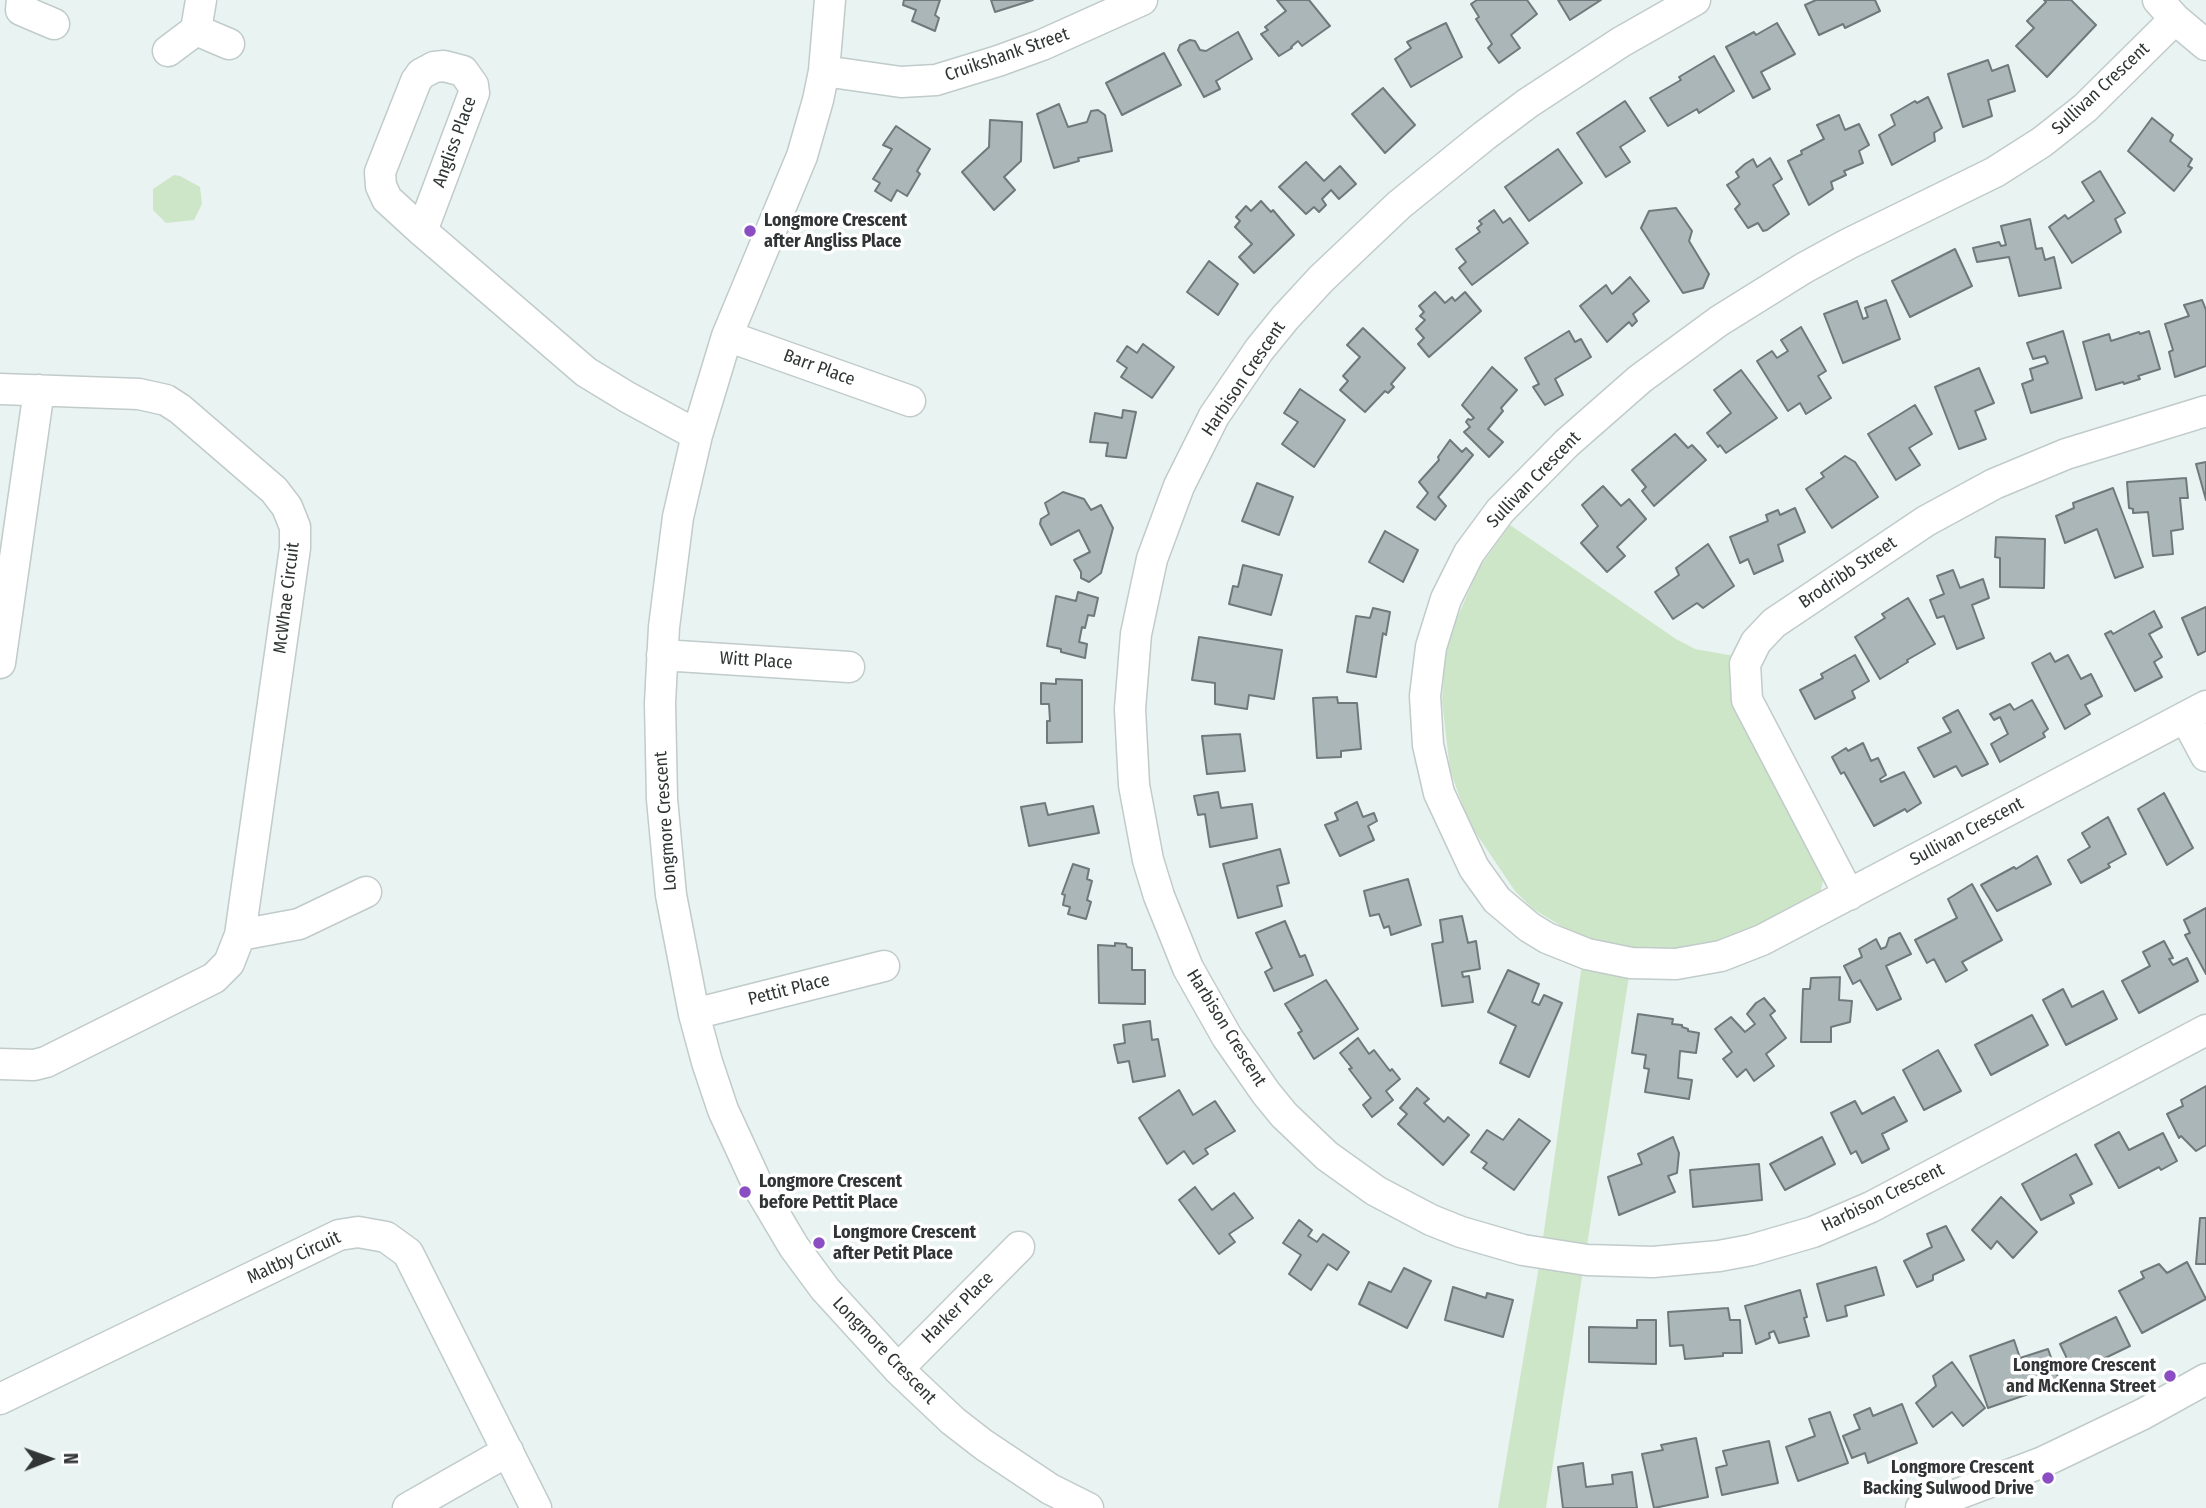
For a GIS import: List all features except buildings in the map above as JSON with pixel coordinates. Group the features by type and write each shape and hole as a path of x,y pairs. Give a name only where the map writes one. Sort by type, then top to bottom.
{"street":[{"path":"168,51 197,30 201,0"},
{"name":"Longmore Crescent","path":"830,0 824,71 802,156 727,336 697,435 678,517 662,655 660,703 662,799 671,895 694,1014 723,1110 743,1157 794,1247 825,1289 898,1369 953,1421 1050,1489 1088,1508"},
{"name":"Cruikshank Street","path":"824,71 901,82 936,79 1042,45 1142,0"},
{"name":"Harbison Crescent","path":"1695,0 1621,42 1528,103 1399,205 1321,279 1285,318 1259,350 1214,416 1179,486 1152,559 1136,634 1130,709 1134,785 1149,860 1159,896 1188,968 1227,1037 1266,1093 1284,1115 1326,1156 1376,1191 1461,1232 1523,1250 1587,1260 1653,1262 1719,1256 1751,1250 1813,1232 1871,1207 2206,1030"},
{"path":"14,9 54,24"},
{"path":"2167,9 2206,45"},
{"name":"Sullivan Crescent","path":"2167,9 2085,108 2042,142 1995,172 1804,268 1719,321 1640,379 1567,443 1500,511 1469,553 1446,599 1431,647 1425,696 1428,745 1448,817 1474,868 1497,900 1529,927 1547,938 1587,954 1631,963 1676,964 1721,956 1762,940 2195,711"},
{"path":"197,30 229,44"},
{"name":"Angliss Place","path":"422,232 474,93 473,85 463,71 444,66 428,70 415,81 380,173 381,186 387,199 422,232 586,372 697,435"},
{"name":"Barr Place","path":"727,336 910,401"},
{"name":"McWhae Circuit","path":"0,389 139,394 166,400 274,490 288,508 295,527 295,548 240,935 229,963 214,978 46,1062 34,1065 0,1064"},
{"path":"0,663 39,390"},
{"name":"Brodribb Street","path":"1849,895 1746,700 1745,664 1756,642 1774,623 1926,521 1994,484 2066,454 2206,411"},
{"name":"Witt Place","path":"662,655 849,667"},
{"path":"2195,711 2206,756"},
{"path":"240,935 299,924 366,892"},
{"name":"Pettit Place","path":"694,1014 884,966"},
{"name":"Maltby Circuit","path":"0,1399 339,1235 358,1232 386,1237 408,1253 536,1508"},
{"name":"Harker Place","path":"898,1369 1019,1247"},
{"path":"1921,1508 2043,1462 2143,1414 2206,1379"},
{"path":"408,1508 508,1451"}],"green space":[{"path":"174,175 200,187 202,204 194,220 166,223 153,210 153,189"},
{"path":"1510,525 1676,639 1695,649 1740,657 1824,877 1820,894 1809,906 1629,976 1546,1508 1498,1508 1539,1266 1582,964 1583,939 1533,909 1515,891 1469,823 1450,770 1442,701 1445,659 1454,625 1479,568"}],"place":[{"name":"Longmore Crescent after Angliss Place","path":"750,231"},
{"name":"Longmore Crescent before Pettit Place","path":"745,1192"},
{"name":"Longmore Crescent after Petit Place","path":"819,1243"},
{"name":"Longmore Crescent and McKenna Street","path":"2170,1376"},
{"name":"Longmore Crescent Backing Sulwood Drive","path":"2048,1478"}]}
